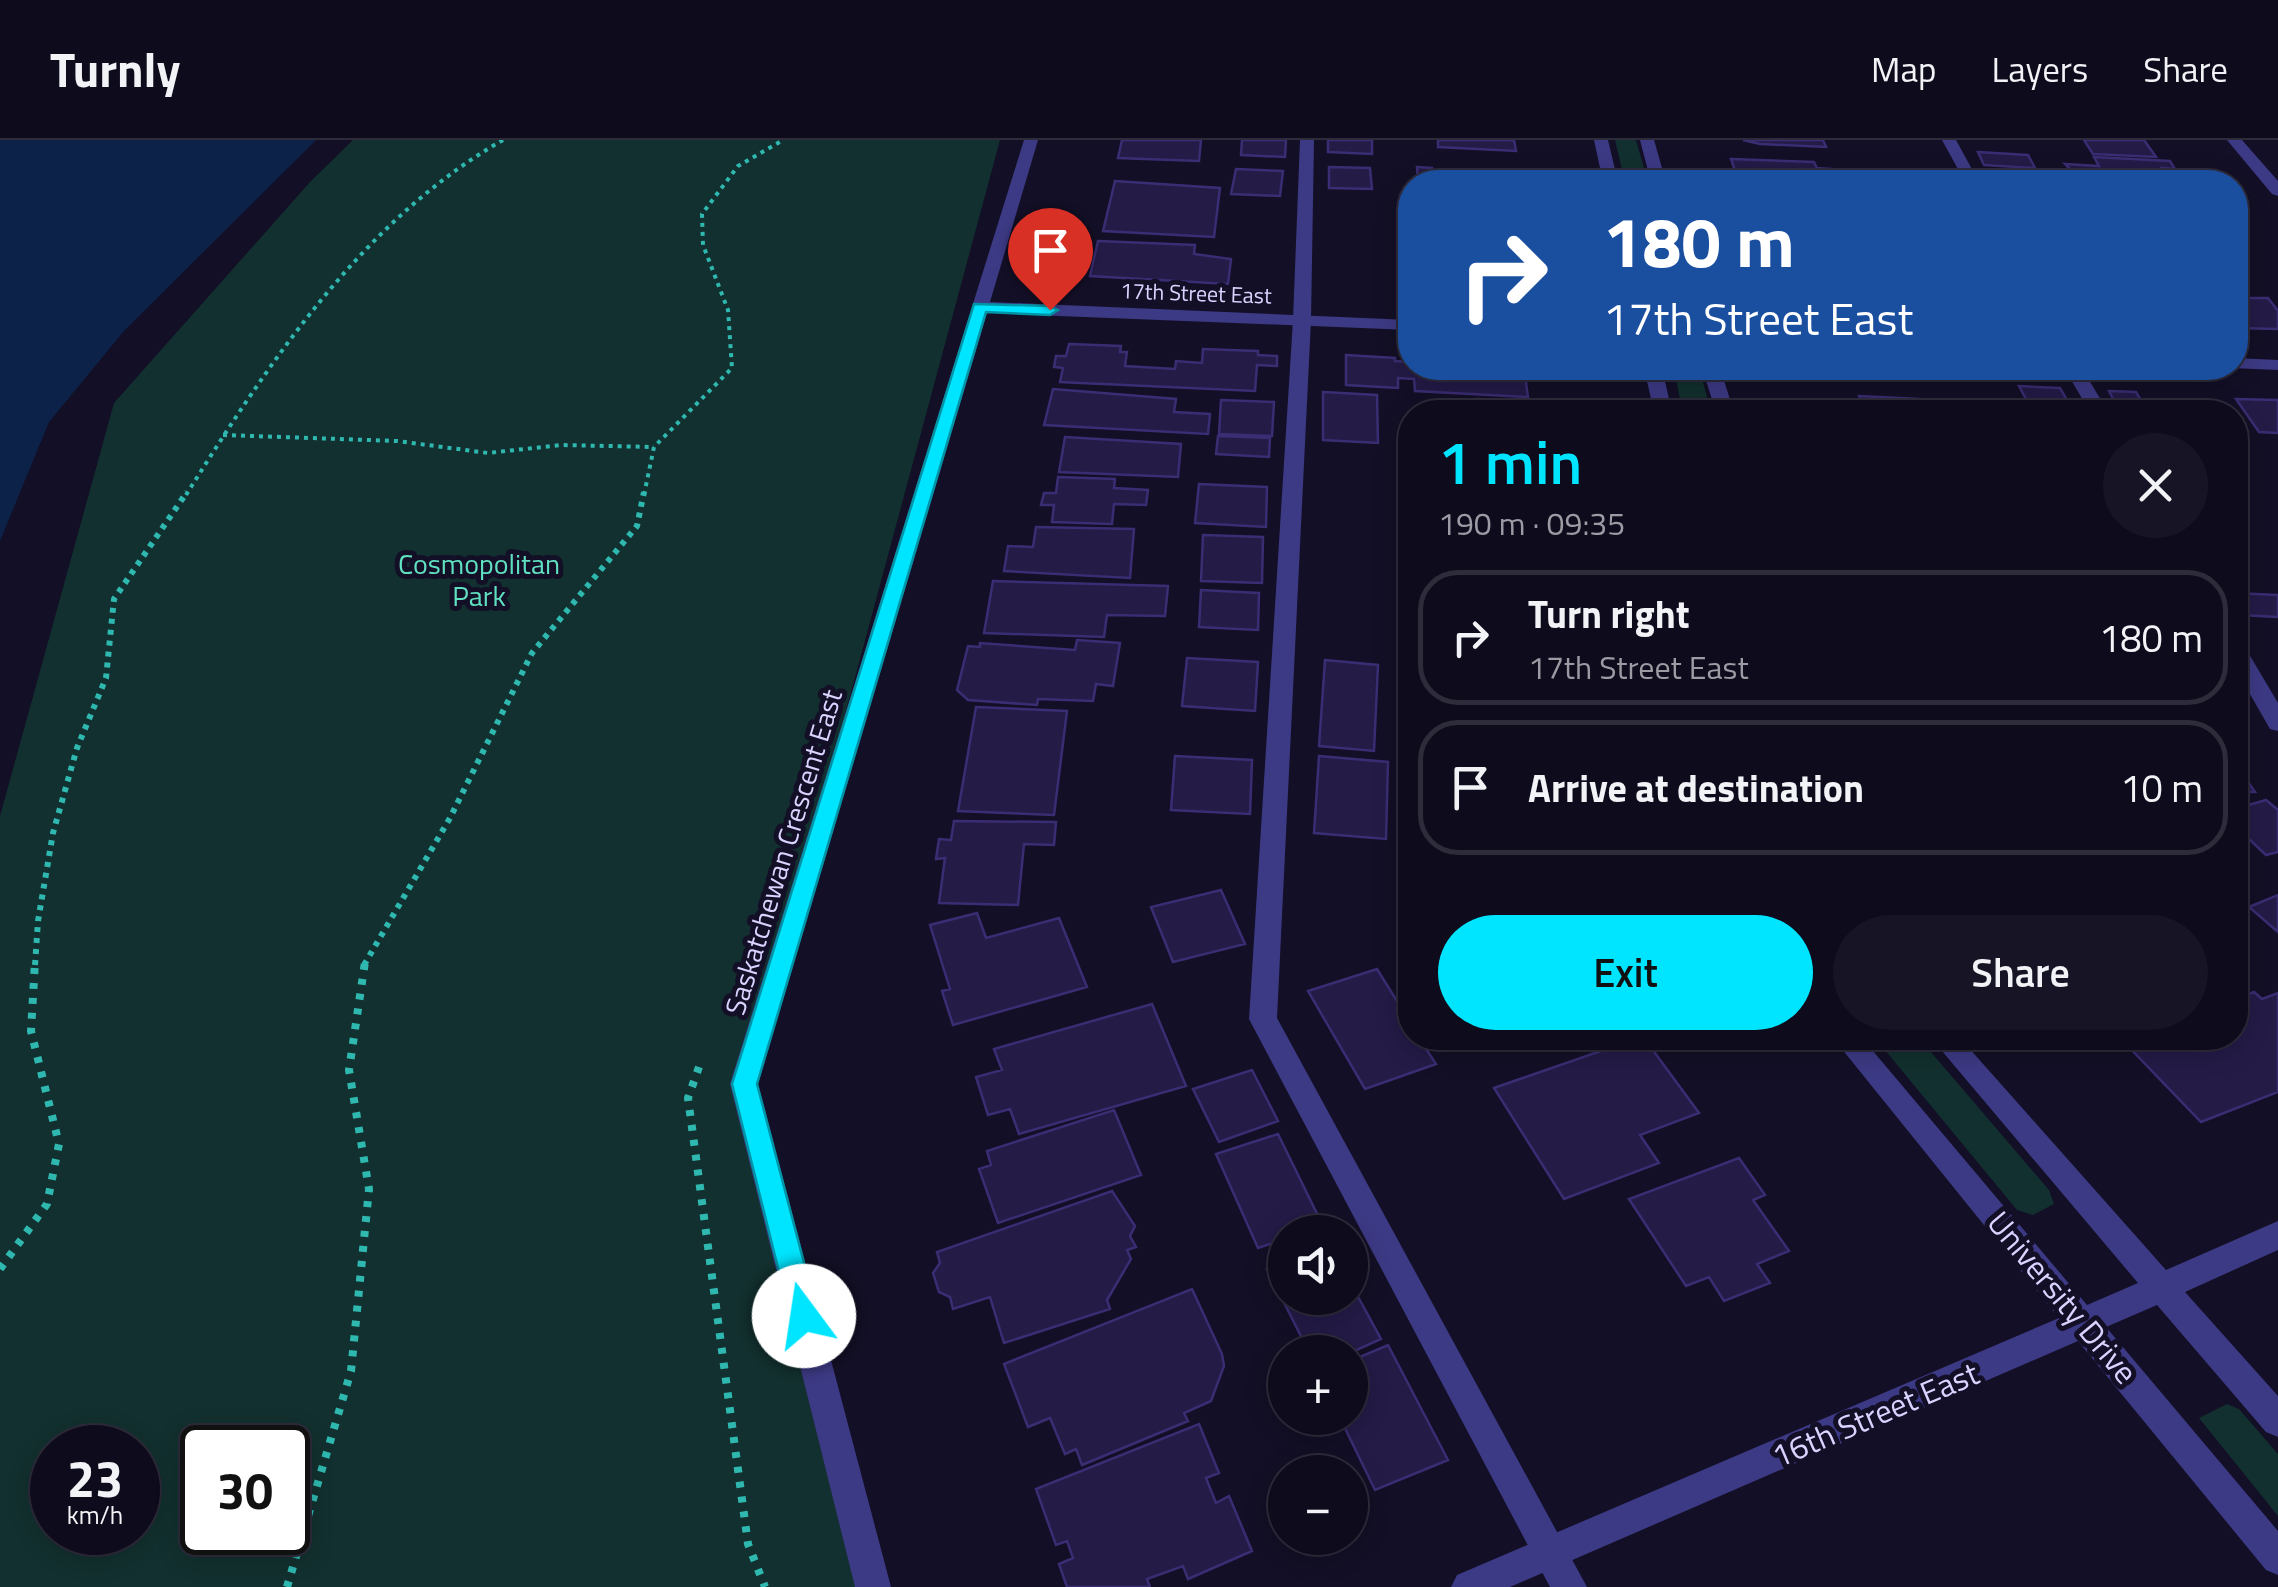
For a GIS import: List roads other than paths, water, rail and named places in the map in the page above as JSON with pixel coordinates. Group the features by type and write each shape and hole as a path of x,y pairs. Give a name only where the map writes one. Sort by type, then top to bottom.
{"street":[{"name":"Saskatchewan Crescent East","path":"873,1587 744,1084 1031,140"},
{"path":"1307,140 1302,320 1263,1018 1569,1587"},
{"path":"1601,140 1608,170"},
{"path":"1647,140 1656,170"},
{"path":"1949,140 1965,170"},
{"path":"2234,140 2278,191"},
{"name":"17th Street East","path":"980,307 1398,324"},
{"path":"2248,364 2278,365"},
{"path":"2248,671 2278,723"},
{"name":"University Drive","path":"1856,1050 2278,1558"},
{"path":"1954,1050 2278,1421"},
{"name":"16th Street East","path":"1469,1587 2278,1235"}],"water":[{"path":"0,140 316,140 124,331 49,422 0,541"}],"park label":[{"name":"Cosmopolitan Park","path":"479,579"}]}
